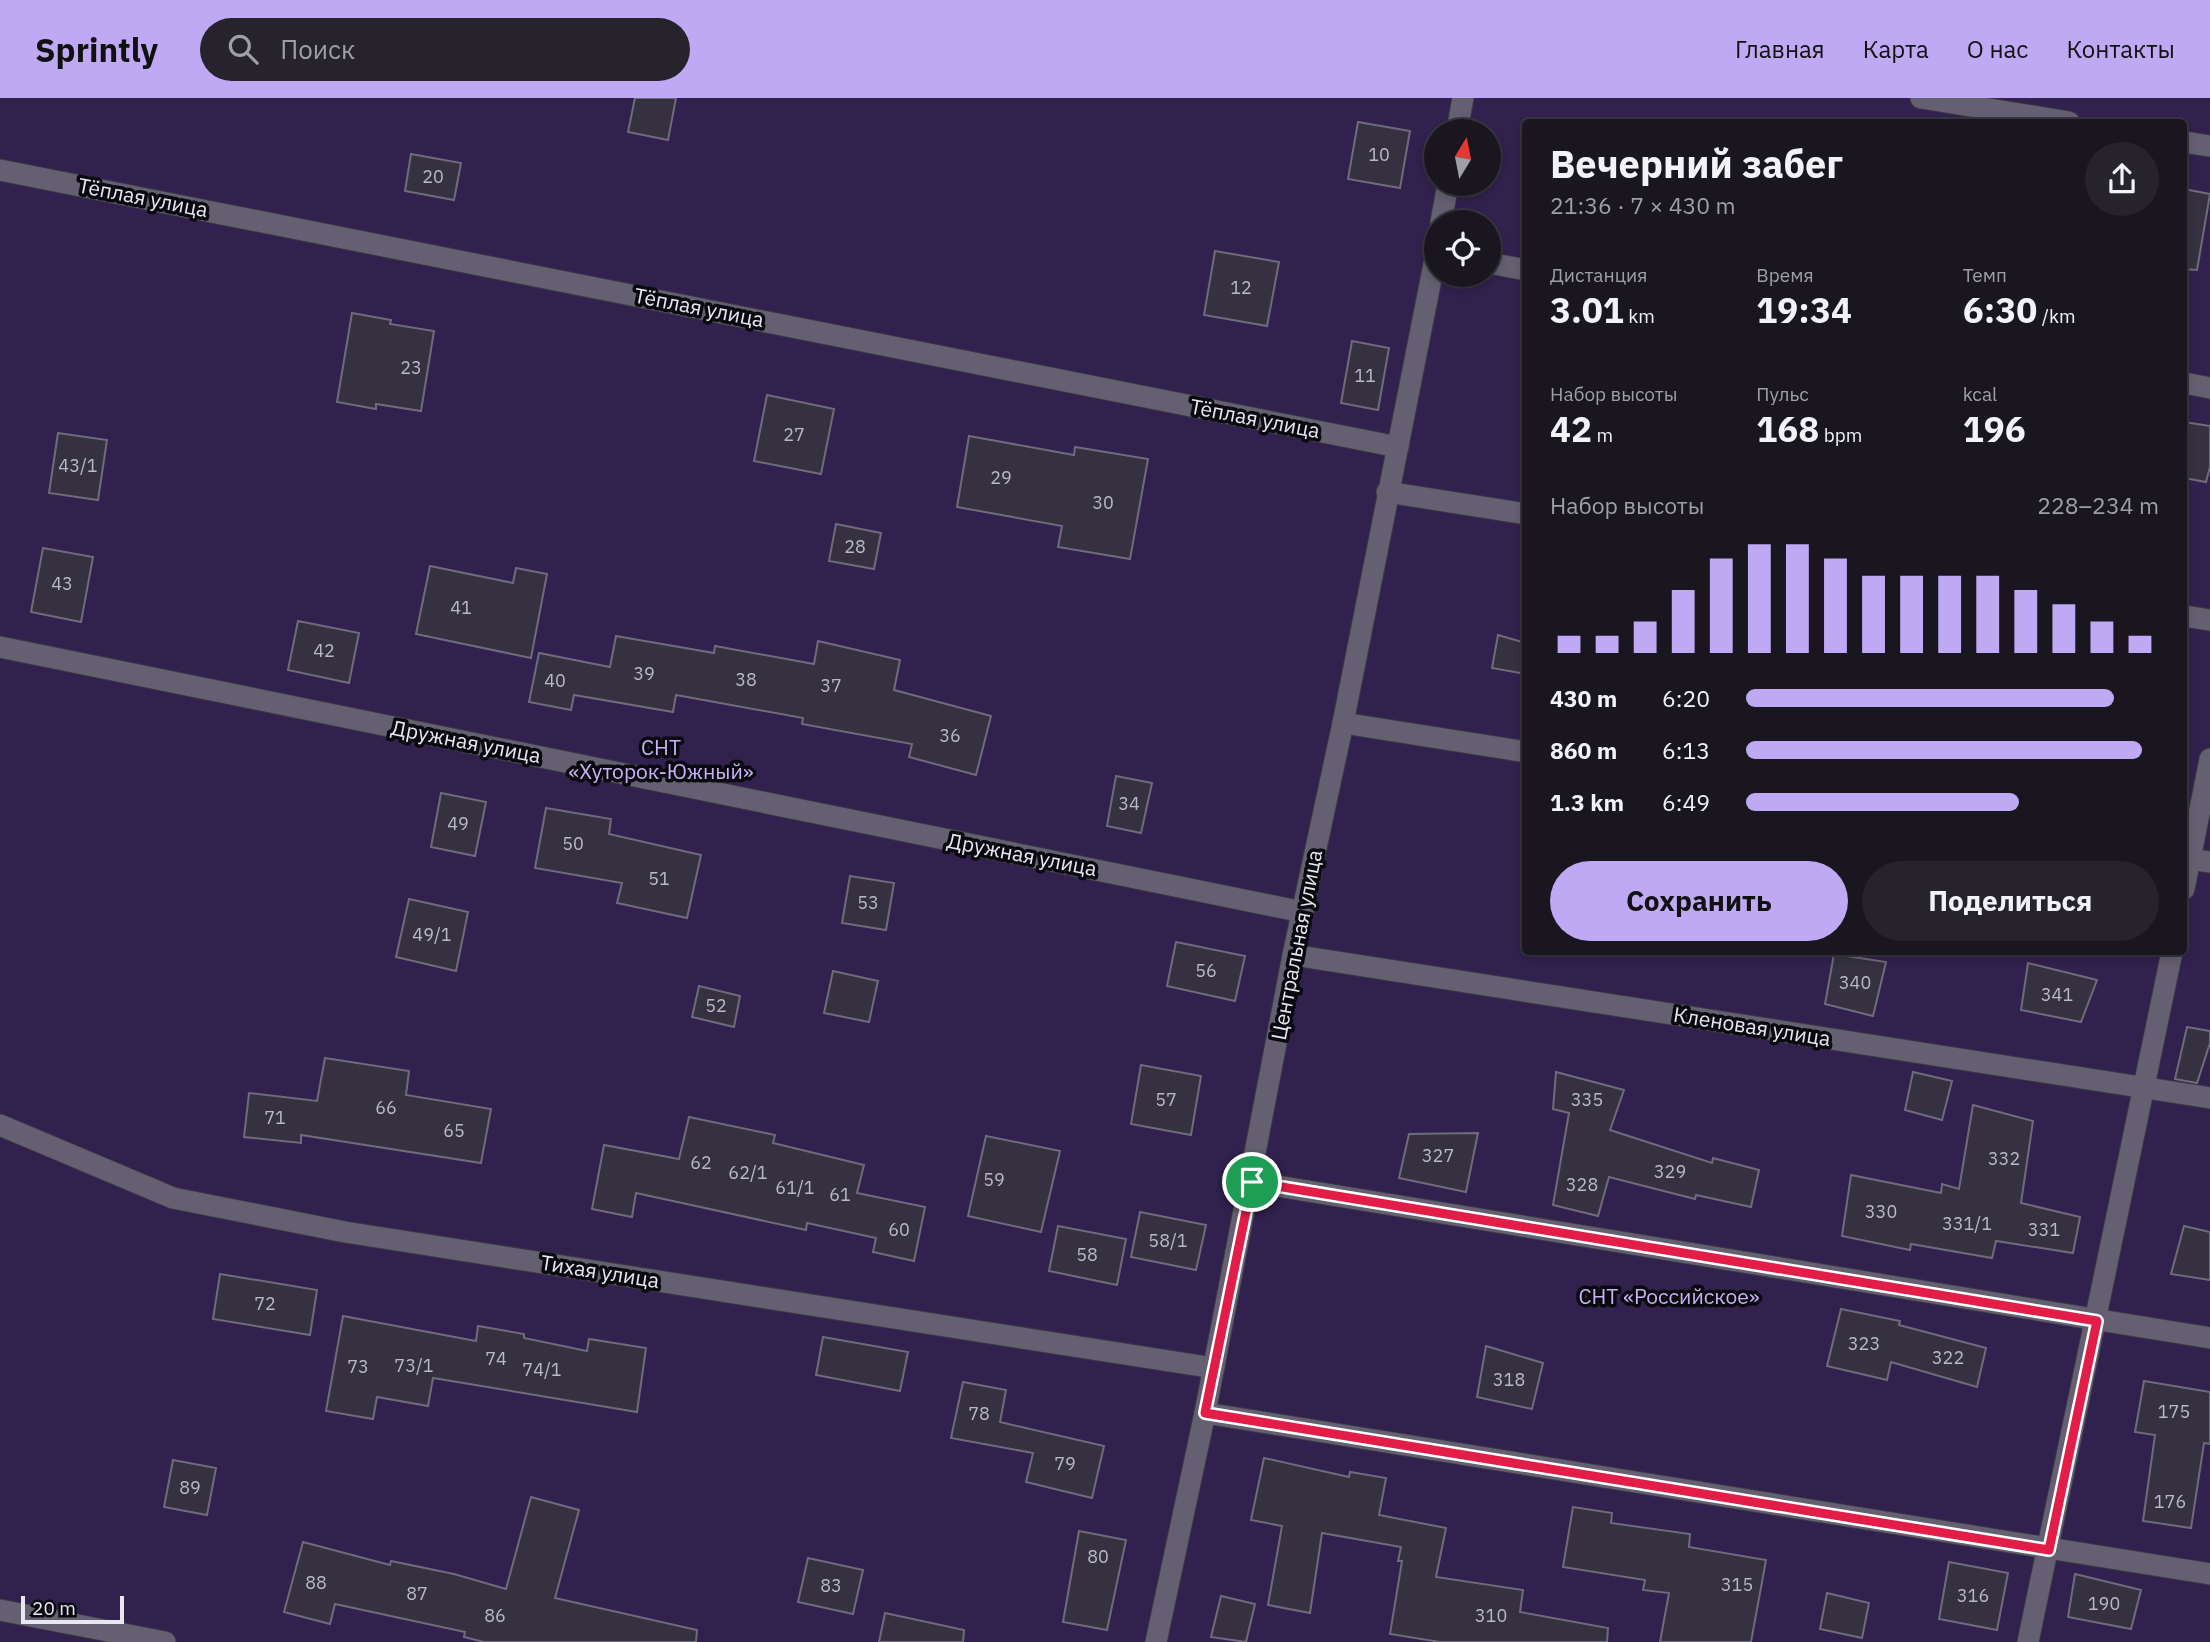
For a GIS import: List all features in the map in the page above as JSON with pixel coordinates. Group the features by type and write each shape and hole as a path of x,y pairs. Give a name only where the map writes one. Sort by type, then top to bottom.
{"street":[{"path":"1459,119 1463,98"},
{"path":"1920,98 2050,119"},
{"path":"2187,142 2210,146"},
{"name":"Тёплая улица","path":"0,170 1398,447"},
{"path":"1501,266 1522,269"},
{"name":"Центральная улица","path":"1162,1641 1252,1182 1293,955 1343,723 1429,287"},
{"path":"2187,384 2210,388"},
{"path":"1387,492 1522,512"},
{"path":"2187,616 2210,620"},
{"name":"Дружная улица","path":"0,647 1303,912"},
{"path":"1343,723 1522,751"},
{"path":"2187,881 2195,860 2210,760"},
{"name":"Кленовая улица","path":"1293,955 2210,1098"},
{"path":"2028,1642 2146,1089 2171,955"},
{"name":"Тихая улица","path":"0,1125 173,1198 345,1232 1214,1368"},
{"path":"1252,1182 2210,1338"},
{"path":"1205,1413 2210,1574"},
{"path":"0,1610 165,1642"}],"green space":[{"name":"СНТ «Хуторок-Южный»","path":"0,98 2210,98 2210,1642 0,1642"}],"building":[{"path":"635,98 676,98 668,140 628,132"},
{"path":"1358,122 1410,131 1400,188 1348,179"},
{"path":"411,154 461,163 454,200 405,191"},
{"path":"2187,190 2210,194 2197,270 2187,269"},
{"path":"1215,251 1279,262 1267,326 1204,315"},
{"path":"352,313 391,320 390,324 434,331 421,411 376,404 376,409 337,402"},
{"path":"1352,341 1389,348 1378,410 1341,403"},
{"path":"767,395 834,409 821,474 754,461"},
{"path":"2187,422 2210,426 2210,467 2206,482 2187,479"},
{"path":"58,433 107,440 98,500 49,493"},
{"path":"969,436 1074,455 1075,447 1148,459 1130,559 1058,547 1062,526 957,507"},
{"path":"836,524 881,533 874,569 829,561"},
{"path":"43,548 93,557 81,622 31,612"},
{"path":"430,566 513,583 516,568 547,574 531,658 416,634"},
{"path":"298,621 359,633 349,683 288,670"},
{"path":"1498,635 1522,642 1522,673 1492,668"},
{"path":"616,636 714,653 715,646 814,664 818,641 900,660 894,690 991,716 976,775 909,757 912,744 802,724 803,718 676,695 673,712 574,695 571,710 529,702 539,653 610,667"},
{"path":"1116,776 1152,783 1141,833 1107,826"},
{"path":"441,793 486,802 475,856 431,847"},
{"path":"546,808 611,819 609,834 701,855 687,918 617,903 622,883 535,868"},
{"path":"850,876 894,883 886,930 842,923"},
{"path":"409,899 468,912 456,971 396,957"},
{"path":"1176,942 1245,956 1235,1001 1167,986"},
{"path":"1834,955 1886,962 1873,1016 1825,1004"},
{"path":"2028,963 2097,980 2081,1022 2021,1010"},
{"path":"833,971 878,981 869,1022 824,1013"},
{"path":"699,986 740,996 734,1027 692,1017"},
{"path":"2187,1027 2210,1031 2210,1043 2197,1083 2175,1079"},
{"path":"325,1058 409,1071 406,1095 491,1109 481,1163 301,1135 301,1143 244,1137 249,1093 317,1101"},
{"path":"1141,1065 1201,1076 1191,1135 1131,1124"},
{"path":"1556,1072 1624,1090 1610,1130 1712,1163 1713,1158 1759,1170 1751,1207 1696,1195 1695,1199 1609,1177 1598,1216 1553,1205 1569,1113 1553,1109"},
{"path":"1913,1072 1952,1081 1942,1120 1905,1110"},
{"path":"1973,1105 2033,1121 2021,1203 2080,1217 2073,1253 1996,1241 1992,1258 1911,1244 1910,1250 1842,1236 1851,1175 1941,1193 1942,1184 1959,1189"},
{"path":"689,1117 775,1135 773,1143 864,1165 857,1193 925,1207 914,1261 873,1252 876,1238 807,1223 806,1230 636,1193 632,1217 592,1209 604,1145 679,1159"},
{"path":"1478,1133 1466,1192 1399,1178 1409,1134"},
{"path":"986,1136 1060,1151 1041,1232 968,1216"},
{"path":"1140,1212 1206,1225 1196,1270 1131,1257"},
{"path":"1058,1226 1126,1239 1117,1285 1049,1271"},
{"path":"2184,1226 2210,1232 2210,1280 2171,1274"},
{"path":"220,1274 317,1290 310,1335 213,1319"},
{"path":"1841,1309 1900,1321 1899,1325 1986,1348 1977,1387 1891,1362 1887,1380 1827,1366"},
{"path":"343,1316 476,1341 478,1326 524,1334 524,1338 587,1351 589,1339 646,1348 637,1412 433,1378 428,1406 377,1397 373,1419 326,1411"},
{"path":"823,1337 908,1352 900,1391 816,1375"},
{"path":"1486,1346 1543,1363 1532,1409 1477,1397"},
{"path":"2144,1381 2210,1392 2210,1444 2204,1443 2191,1528 2143,1521 2155,1435 2135,1432"},
{"path":"963,1382 1006,1390 1000,1422 1104,1446 1092,1498 1026,1482 1033,1453 951,1438"},
{"path":"1264,1458 1349,1477 1350,1472 1386,1478 1379,1515 1446,1528 1436,1577 1523,1590 1520,1612 1608,1628 1607,1642 1440,1642 1390,1634 1402,1561 1398,1561 1401,1547 1322,1533 1310,1613 1268,1605 1282,1526 1251,1520"},
{"path":"173,1460 216,1468 207,1515 164,1507"},
{"path":"531,1497 579,1510 555,1598 697,1630 696,1642 484,1642 464,1637 465,1632 335,1604 330,1624 284,1612 303,1542 390,1565 391,1561 454,1574 506,1589"},
{"path":"1573,1507 1612,1513 1611,1523 1690,1534 1689,1547 1766,1560 1751,1642 1660,1642 1669,1593 1643,1590 1645,1580 1563,1567"},
{"path":"1079,1531 1126,1540 1107,1630 1063,1622"},
{"path":"808,1558 863,1570 853,1614 798,1602"},
{"path":"1949,1562 2008,1573 1997,1630 1939,1619"},
{"path":"2075,1574 2141,1590 2131,1629 2068,1617"},
{"path":"1827,1593 1869,1603 1862,1638 1820,1629"},
{"path":"1221,1596 1255,1604 1246,1642 1211,1637"},
{"path":"885,1613 964,1630 963,1642 879,1642"}],"route":[{"path":"1252,1182 2097,1321 2049,1550 1205,1413 1252,1182"}],"park label":[{"name":"СНТ «Российское»","path":"1669,1297"}]}
